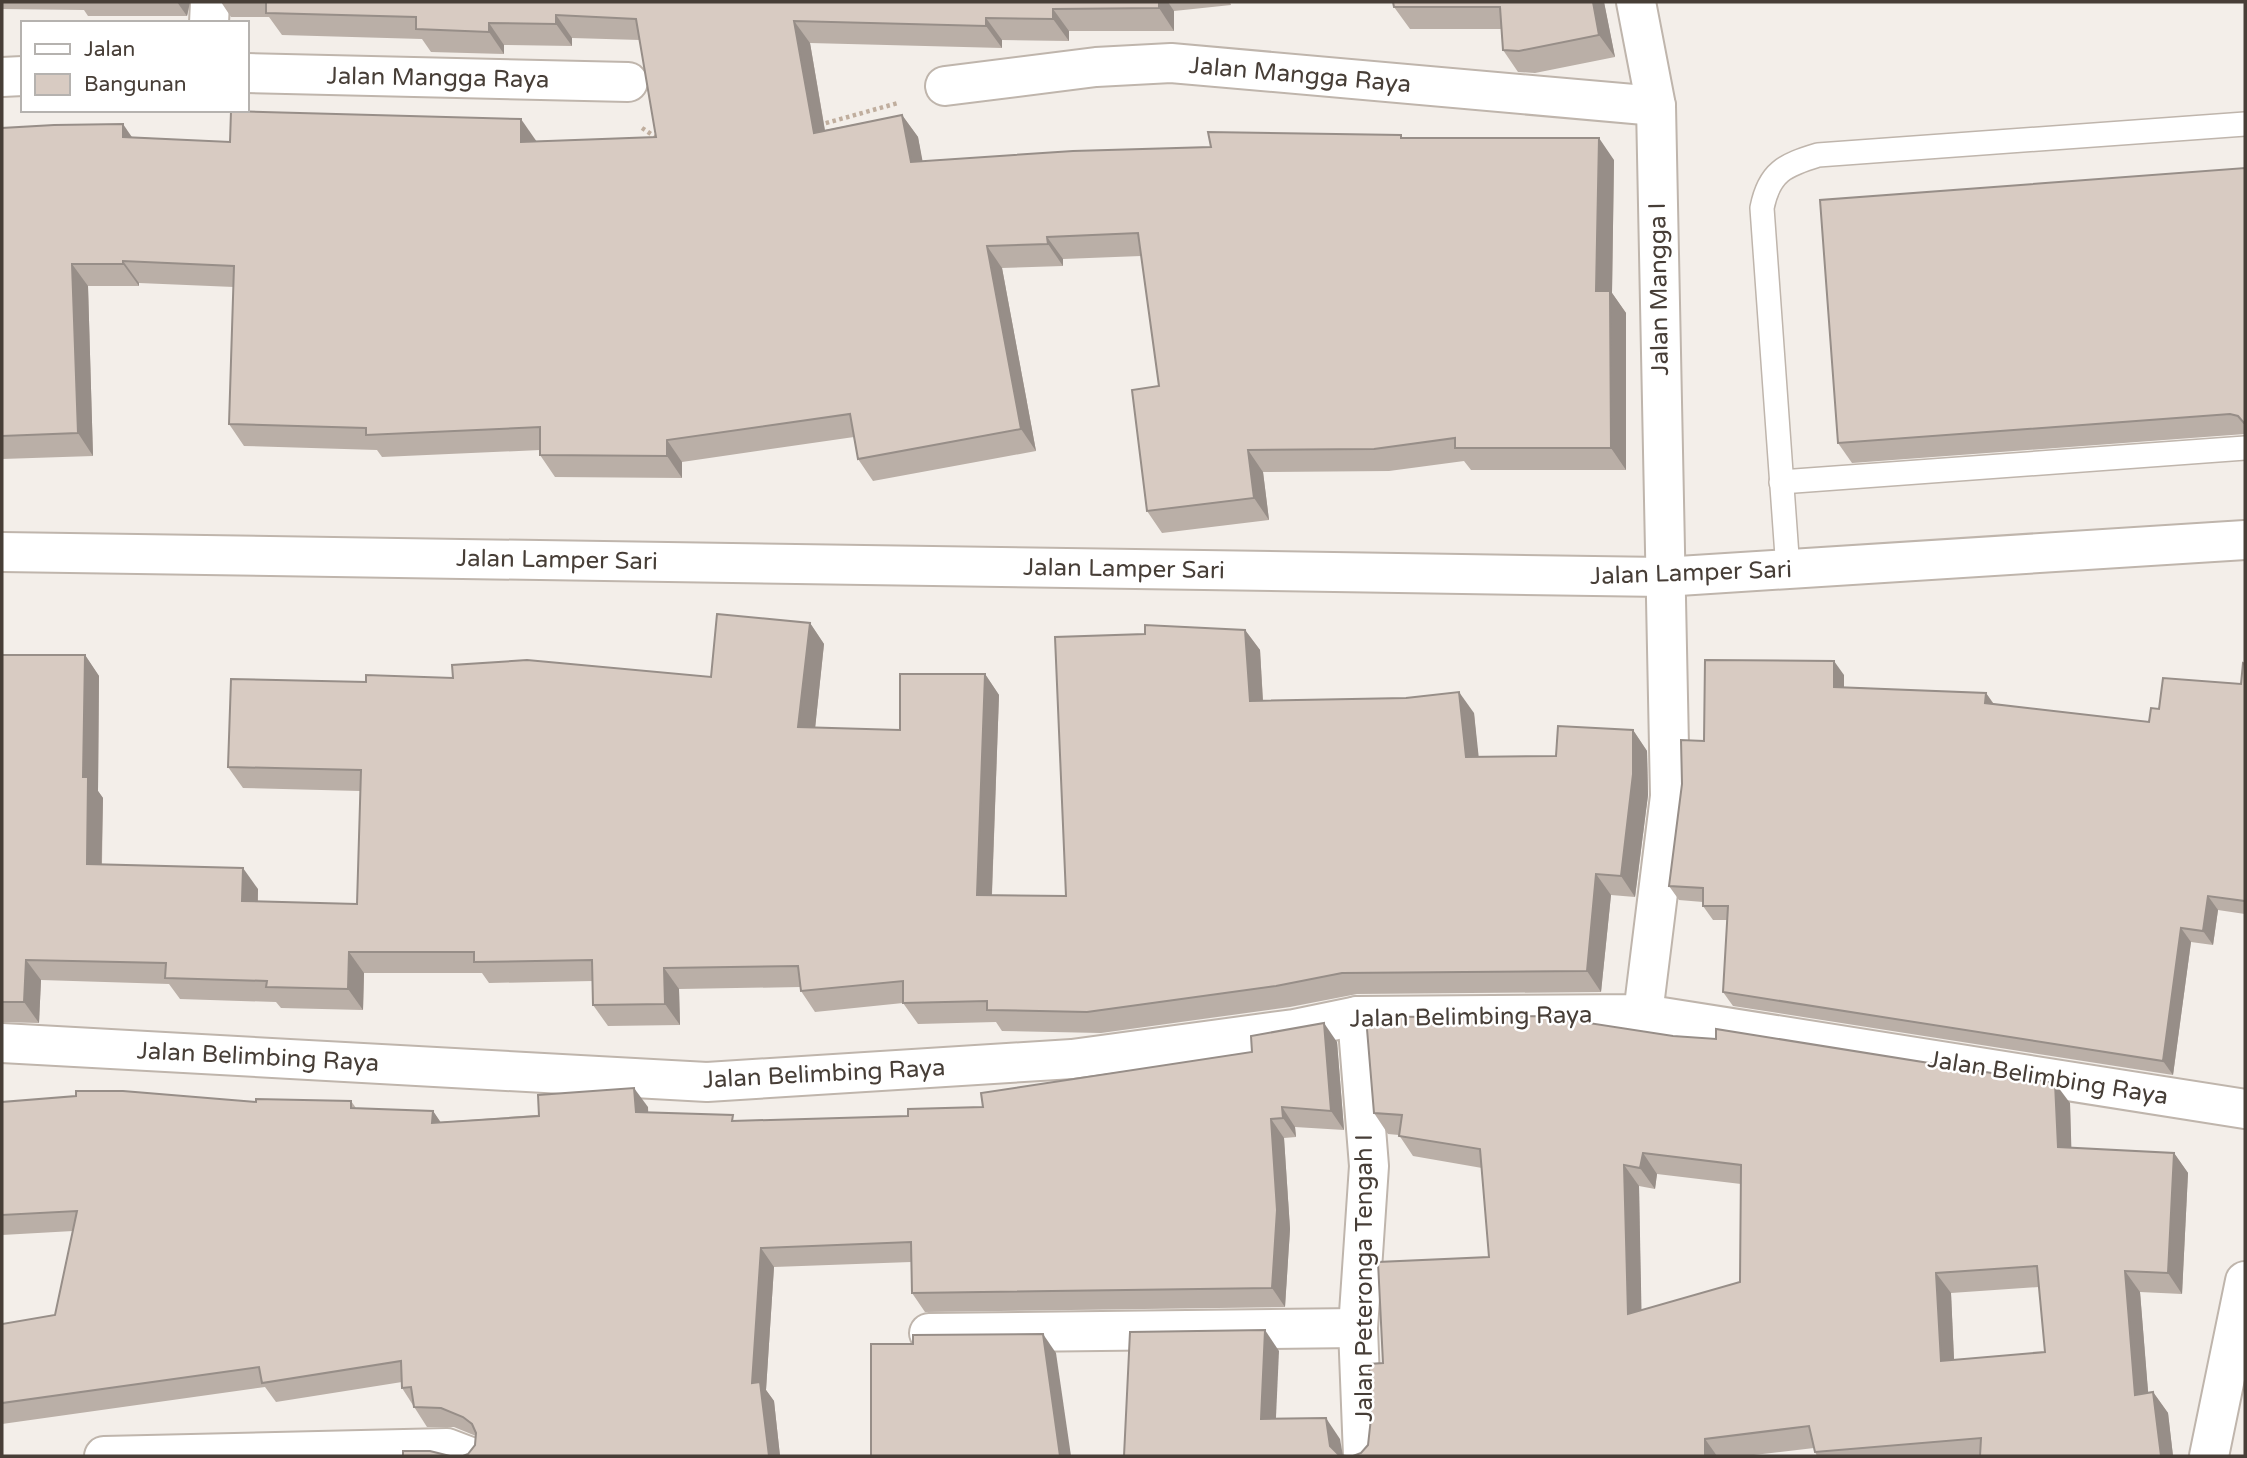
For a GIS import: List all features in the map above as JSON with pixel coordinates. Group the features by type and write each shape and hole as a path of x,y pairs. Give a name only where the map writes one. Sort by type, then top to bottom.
{"street":[{"path":"209,21 210,2"},
{"name":"Jalan Mangga I","path":"1636,2 1656,106 1664,578"},
{"name":"Jalan Mangga Raya","path":"945,86 1096,67 1171,63 1656,106"},
{"name":"Jalan Mangga Raya","path":"248,73 613,82"},
{"path":"2,77 21,76"},
{"name":"Jalan Lamper Sari","path":"2,552 1664,578 2245,540"},
{"path":"1643,1014 1670,796 1664,578"},
{"name":"Jalan Belimbing Raya","path":"2,1043 707,1082 1072,1059 1294,1029 1357,1016 1643,1014 2245,1109"},
{"name":"Jalan Peteronga Tengah I","path":"1357,1016 1369,1166 1358,1328 1363,1456"},
{"path":"2209,1456 2245,1281"},
{"path":"929,1333 1358,1328"},
{"path":"104,1456 447,1448 468,1456"}],"lane":[{"path":"1788,570 1762,208 1766,186 1777,173 1798,161 1818,155 2245,124"},
{"path":"1781,482 2245,448"}],"path":[{"path":"613,82 647,133 667,140"},
{"path":"813,125 893,104 945,86"}],"building":[{"path":"266,2 1159,2 1159,8 1053,9 1053,19 986,18 986,26 794,21 814,133 902,115 911,162 1073,151 1211,147 1208,132 1401,135 1401,138 1599,138 1596,291 1610,291 1611,448 1455,448 1455,438 1374,449 1248,450 1254,498 1147,511 1132,390 1159,386 1138,233 1047,237 1048,244 987,246 1021,429 858,459 850,414 667,440 667,456 540,455 540,427 366,435 366,428 229,424 234,266 123,261 123,264 72,264 78,433 2,436 2,128 123,124 123,137 230,142 231,112 248,111 521,119 521,142 656,137 636,19 556,15 556,24 489,23 489,32 416,29 416,17 266,13"},
{"path":"1393,2 1593,2 1599,35 1519,51 1503,50 1500,7 1394,7"},
{"path":"2245,168 2245,423 2238,416 2230,414 1838,443 1820,200"},
{"path":"717,614 810,623 798,727 900,730 900,674 985,674 977,895 1066,896 1055,637 1145,634 1145,625 1245,630 1250,701 1406,698 1459,692 1466,757 1556,756 1558,726 1633,730 1633,774 1621,876 1596,874 1587,971 1342,973 1276,986 1087,1012 987,1010 987,1001 903,1003 903,981 801,991 798,966 664,968 665,1004 593,1005 592,960 474,962 474,952 349,952 348,989 266,987 267,981 165,978 166,963 26,960 24,1002 2,1002 2,655 85,655 83,777 88,777 87,864 243,868 242,901 357,904 361,770 228,767 231,679 366,682 366,675 453,678 452,665 527,660 711,677"},
{"path":"1705,660 1834,661 1834,687 1986,693 1985,703 2149,722 2151,708 2159,709 2163,678 2241,684 2243,663 2245,664 2245,901 2208,896 2203,931 2181,928 2163,1061 1723,992 1728,906 1703,906 1703,888 1669,886 1682,784 1681,740 1704,741"},
{"path":"1583,1016 1582,1022 1673,1036 1716,1039 1716,1029 2055,1083 2058,1147 2174,1153 2168,1273 2125,1271 2135,1395 2153,1392 2161,1456 1980,1456 1981,1438 1815,1452 1809,1426 1705,1439 1705,1456 1353,1456 1361,1453 1368,1445 1371,1418 1369,1364 1383,1363 1378,1262 1489,1257 1480,1149 1399,1136 1402,1115 1374,1113 1366,1017","holes":["1643,1153 1741,1165 1740,1282 1628,1314 1624,1165 1640,1168","2037,1266 2045,1352 1941,1361 1936,1273"]},
{"path":"1324,1023 1331,1111 1282,1107 1283,1118 1271,1119 1277,1210 1272,1288 912,1293 911,1242 761,1248 752,1383 760,1382 769,1456 463,1456 475,1445 476,1433 472,1424 441,1408 414,1407 411,1387 402,1388 401,1361 262,1383 259,1367 2,1403 2,1324 55,1315 77,1211 2,1215 2,1102 76,1096 76,1091 123,1091 256,1102 256,1099 351,1101 351,1108 433,1111 432,1123 539,1116 538,1095 634,1088 636,1112 733,1115 732,1121 908,1116 908,1109 983,1107 981,1093 1252,1052 1251,1036"},
{"path":"1265,1330 1261,1419 1326,1418 1330,1446 1339,1455 1346,1456 1124,1456 1130,1332"},
{"path":"1043,1334 1060,1456 871,1456 871,1344 913,1344 913,1335"},
{"path":"403,1451 430,1451 450,1456 403,1456"}]}
